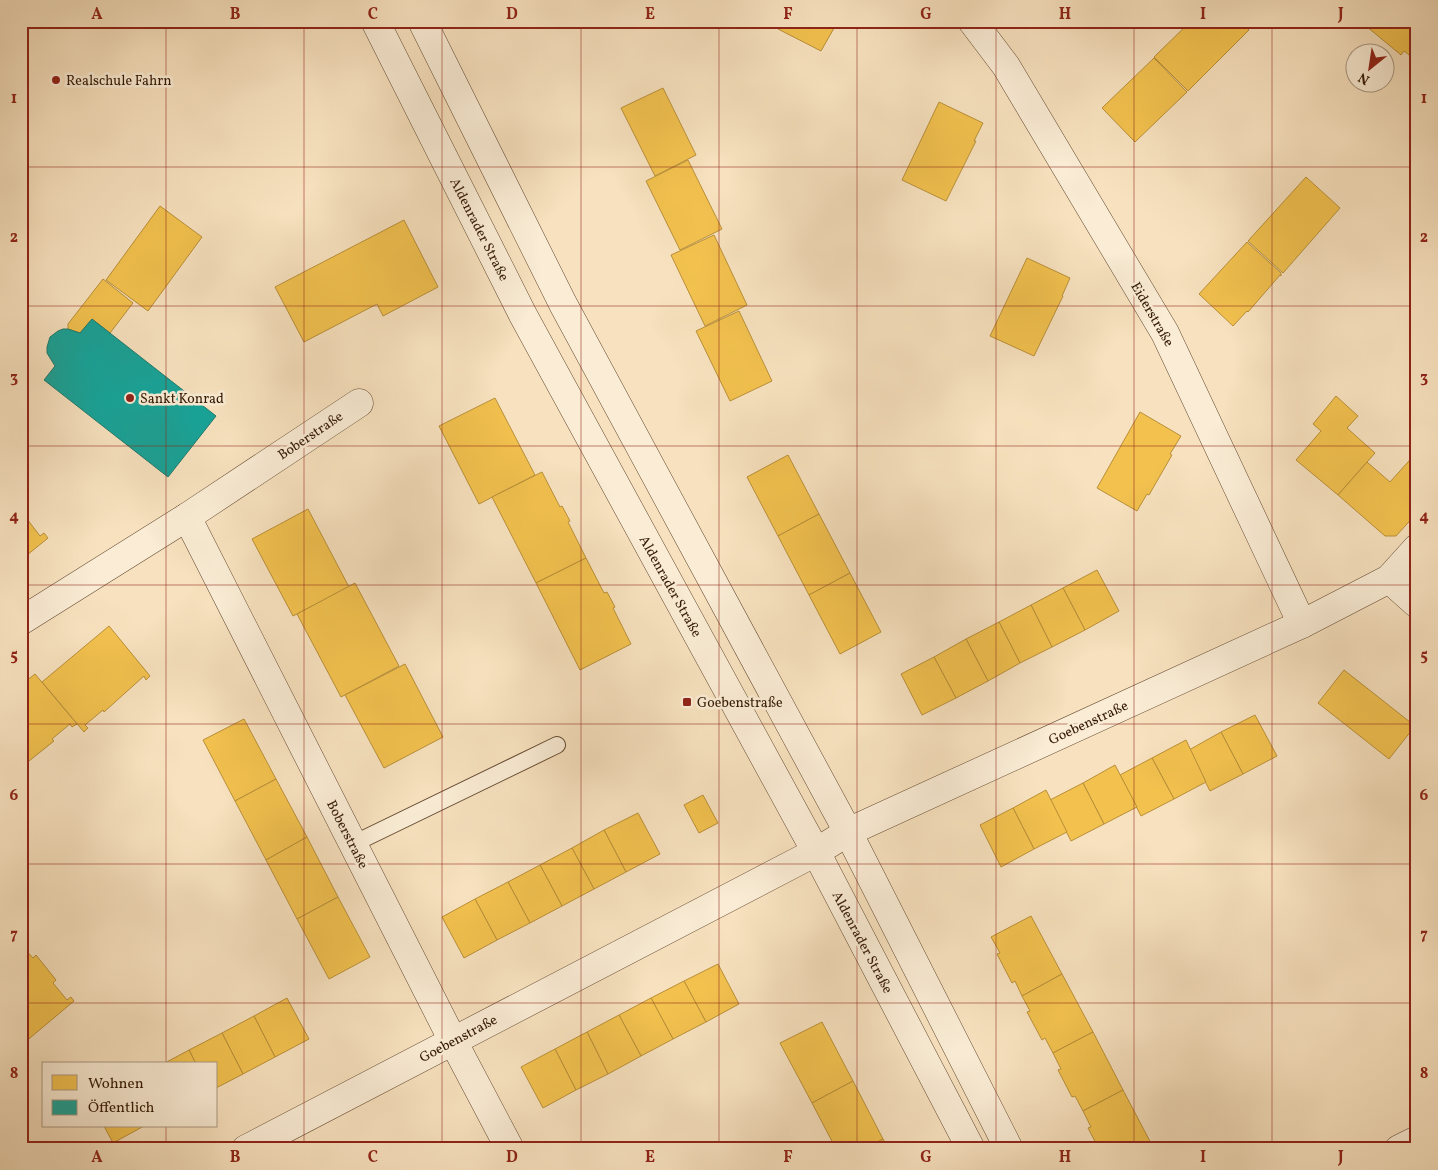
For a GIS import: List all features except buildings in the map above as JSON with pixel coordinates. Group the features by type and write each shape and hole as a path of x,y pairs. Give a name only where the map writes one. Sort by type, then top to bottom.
{"street":[{"name":"Aldenrader Straße","path":"375,21 523,315 816,852 971,1149"},
{"path":"422,21 563,304 848,832 1009,1149"},
{"name":"Eiderstraße","path":"972,21 1006,66 1166,333 1302,624"},
{"name":"Boberstraße","path":"21,621 187,517 359,403"},
{"name":"Boberstraße","path":"187,517 453,1042 510,1149"},
{"name":"Goebenstraße","path":"246,1149 816,852 848,832 1302,624 1389,579 1417,548"},
{"path":"1389,579 1417,604"},
{"path":"1399,1149 1417,1140"}],"lane":[{"path":"353,844 557,745"}],"place":[{"name":"Realschule Fahrn","path":"56,80"},
{"name":"Sankt Konrad","path":"130,398"},
{"name":"Goebenstraße","path":"687,702"}]}
